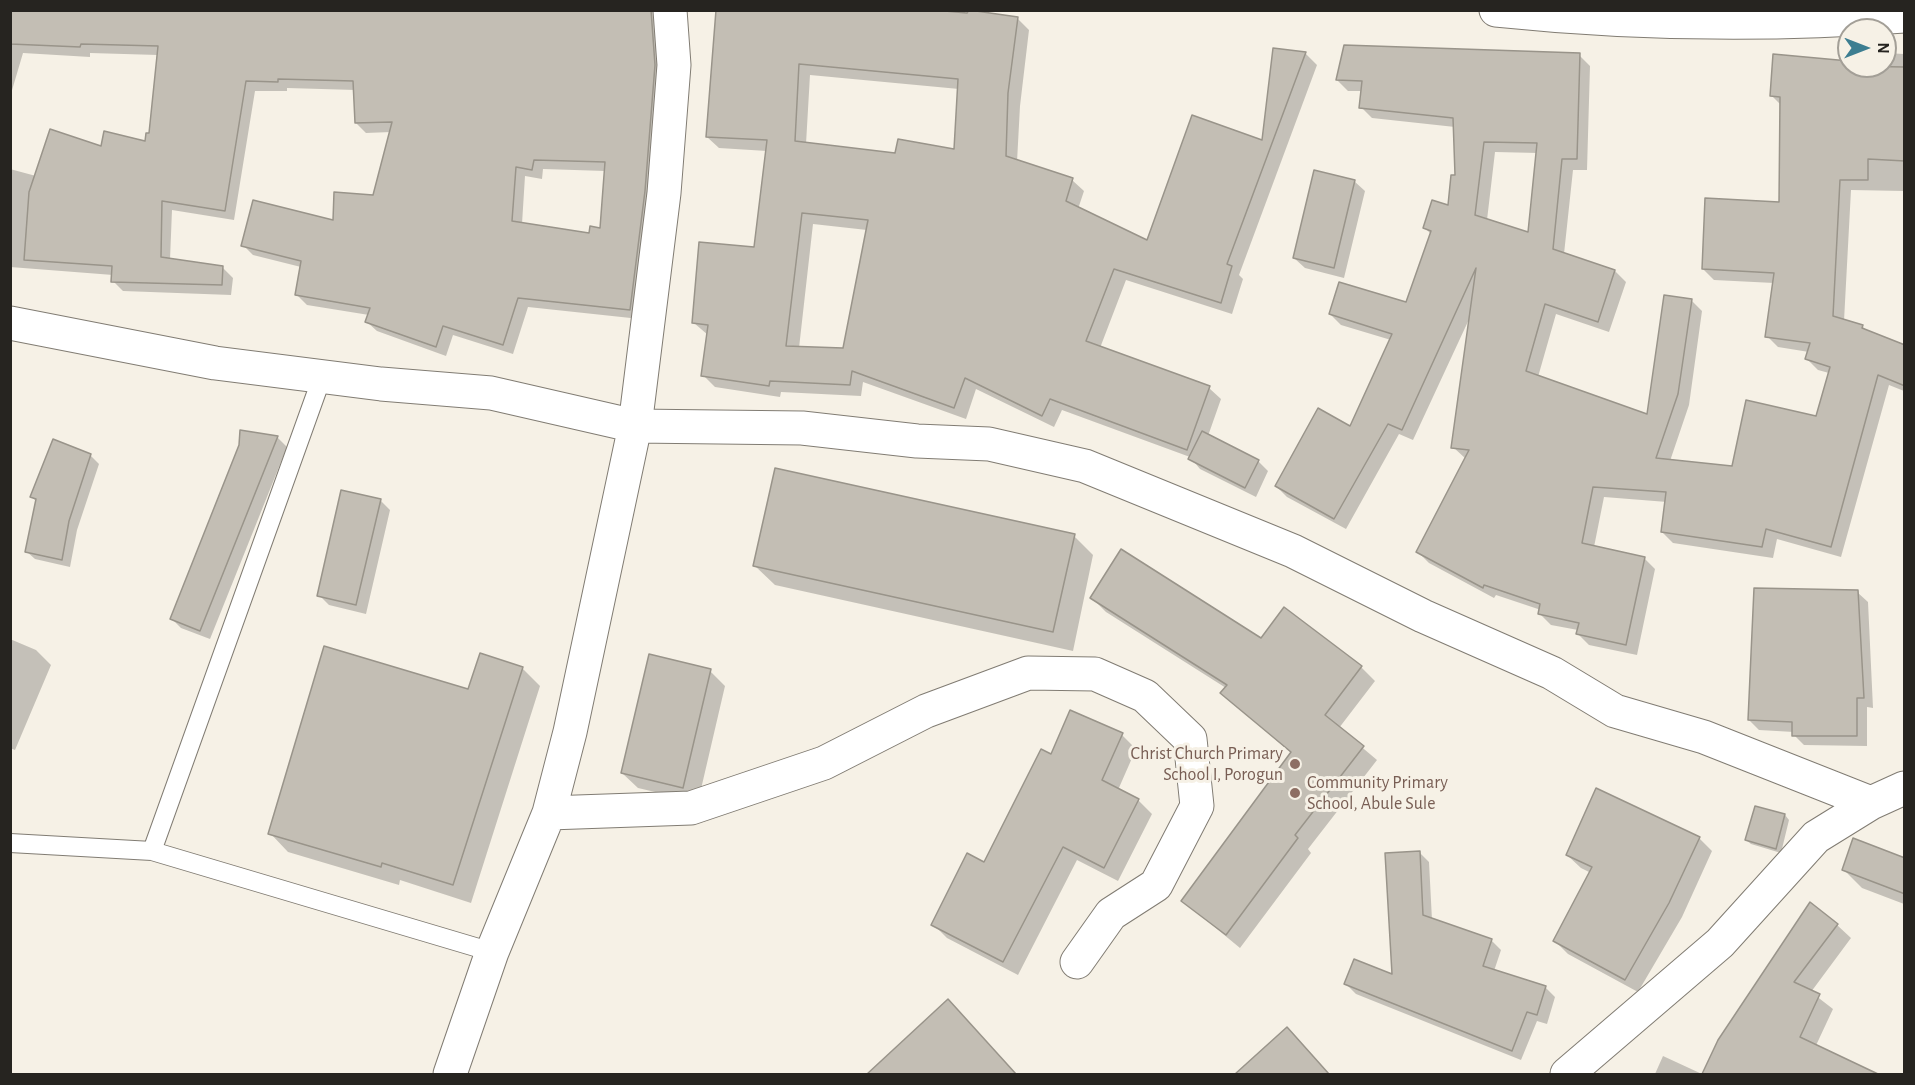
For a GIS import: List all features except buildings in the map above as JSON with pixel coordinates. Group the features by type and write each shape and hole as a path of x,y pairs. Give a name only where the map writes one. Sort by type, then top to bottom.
{"street":[{"path":"450,1074 492,952 549,813 570,732 635,426 664,194 674,65 670,10"},
{"path":"1496,10 1577,18 1707,21 1905,16"},
{"path":"10,323 215,363 491,393 635,426 802,428 917,441 989,444 1085,466 1293,551 1423,616 1552,673 1616,711 1704,737 1870,803"},
{"path":"549,813 691,808 824,763 926,711 1028,673 1095,674 1145,696 1190,739 1197,807 1156,885 1111,914 1077,962"},
{"path":"1567,1074 1720,943 1816,837 1870,803 1905,788"}],"lane":[{"path":"152,851 322,376"},
{"path":"10,843 152,851 492,952"}],"place":[{"name":"Christ Church Primary School I, Porogun","path":"1295,764"},
{"name":"Community Primary School, Abule Sule","path":"1295,793"}]}
